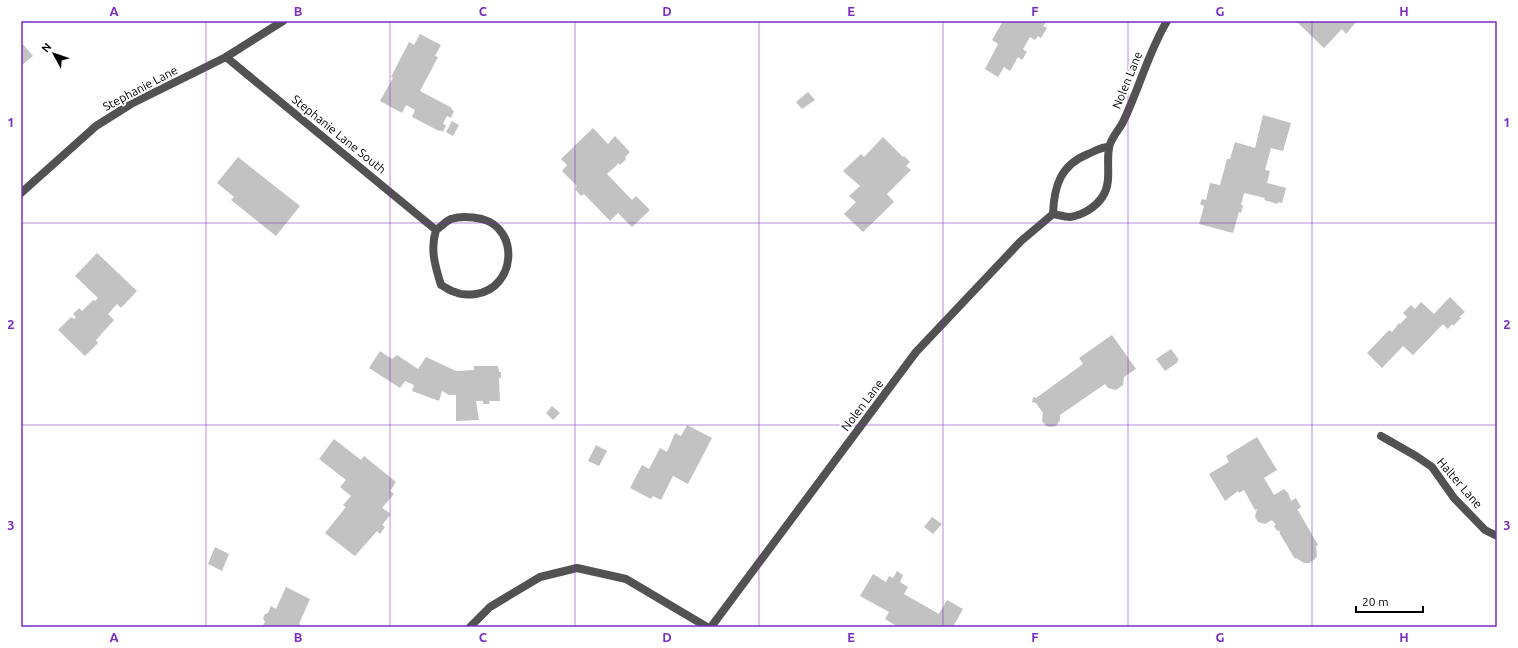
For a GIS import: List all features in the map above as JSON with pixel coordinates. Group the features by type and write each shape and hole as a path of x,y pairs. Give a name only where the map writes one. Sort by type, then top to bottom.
{"street":[{"name":"Stephanie Lane","path":"21,193 96,126 131,104 226,57 283,21"},
{"name":"Nolen Lane","path":"1108,147 1123,122 1157,37 1167,21"},
{"name":"Stephanie Lane South","path":"226,57 436,230"},
{"path":"1100,147 1108,147 1109,167 1107,187 1103,197 1095,206 1083,213 1069,217 1052,214 1056,189 1060,178 1067,167 1078,158 1100,147"},
{"name":"Nolen Lane","path":"711,627 916,352 1021,241 1052,214"},
{"path":"475,217 487,220 498,228 506,239 508,252 504,276 495,287 484,293 470,295 455,292 441,285 432,241 436,230 451,219 475,217"},
{"name":"Halter Lane","path":"1381,436 1432,467 1454,498 1486,530 1497,536"},
{"path":"470,627 490,607 540,577 577,568 626,579 707,627"}],"building":[{"path":"1003,21 1045,21 1046,22 1043,26 1047,28 1041,38 1038,36 1035,40 1030,37 1023,49 1027,52 1022,60 1018,57 1010,71 1004,67 998,77 985,69 998,44 992,40"},
{"path":"1296,21 1356,22 1346,34 1342,29 1324,48"},
{"path":"420,34 441,45 435,56 438,57 420,91 452,108 451,109 454,111 451,118 447,116 443,124 446,125 443,132 412,117 415,110 406,105 402,113 380,101 393,78 391,77 409,42 414,45"},
{"path":"21,42 33,56 21,66"},
{"path":"808,92 815,100 802,109 796,102"},
{"path":"1263,115 1291,123 1283,151 1271,148 1265,170 1270,171 1267,183 1286,188 1282,203 1278,202 1278,204 1264,200 1265,198 1244,193 1241,213 1239,212 1233,233 1199,224 1204,206 1200,204 1202,199 1206,200 1210,183 1220,185 1227,159 1230,159 1235,142 1255,148"},
{"path":"452,121 459,125 453,136 446,132"},
{"path":"593,128 608,144 615,136 630,152 620,165 619,163 607,174 632,200 636,196 650,210 632,227 618,213 610,221 584,194 581,196 575,189 577,186 562,171 567,165 561,159"},
{"path":"883,137 910,162 906,166 911,170 887,194 894,202 863,232 844,214 856,202 849,196 860,186 843,171 861,154 864,157"},
{"path":"238,157 300,206 276,236 231,200 234,197 217,183"},
{"path":"97,253 137,291 121,308 117,304 108,314 114,320 96,340 98,343 85,356 58,330 71,317 74,319 76,317 73,314 79,308 82,311 93,300 95,301 98,298 75,276"},
{"path":"1450,297 1465,312 1459,317 1461,318 1453,326 1452,324 1448,329 1443,324 1413,355 1403,346 1382,368 1367,353 1389,330 1392,332 1399,323 1400,324 1407,317 1403,313 1411,305 1415,309 1421,302 1434,314"},
{"path":"1112,335 1136,369 1124,377 1123,385 1116,390 1108,388 1105,384 1060,415 1060,420 1056,426 1046,426 1042,421 1043,413 1036,403 1032,402 1033,397 1036,398 1083,364 1079,358"},
{"path":"1171,349 1179,360 1165,371 1156,359"},
{"path":"380,351 392,359 397,355 418,369 426,357 456,371 474,370 474,366 498,366 499,372 501,372 501,377 499,379 500,401 489,401 490,404 483,404 483,401 476,401 479,420 456,421 456,395 449,395 442,391 439,401 412,391 414,385 405,381 400,388 369,368"},
{"path":"552,406 560,413 553,420 546,413"},
{"path":"687,425 712,438 688,484 673,476 661,500 653,496 651,499 630,488 642,465 649,469 660,448 667,452 675,433 681,436"},
{"path":"1257,437 1277,470 1264,478 1274,495 1284,489 1288,493 1291,501 1296,498 1301,507 1297,510 1318,545 1316,546 1317,556 1309,563 1304,563 1296,558 1295,559 1279,530 1277,531 1274,526 1276,525 1272,520 1265,524 1258,522 1255,517 1257,509 1255,510 1244,490 1239,493 1238,491 1225,501 1209,474 1229,462 1226,456"},
{"path":"334,439 361,460 364,456 396,482 390,491 394,494 382,508 391,514 382,525 385,527 380,534 377,531 355,556 325,533 346,507 343,505 351,496 340,487 346,480 319,459"},
{"path":"596,445 607,451 599,466 588,461"},
{"path":"932,517 942,524 933,534 924,527"},
{"path":"215,547 229,554 222,571 208,564"},
{"path":"897,571 903,575 900,582 908,587 904,594 939,614 947,600 963,609 954,625 955,626 898,627 885,619 889,612 860,596 873,574 886,582 889,576 893,578"},
{"path":"286,587 310,599 299,624 304,627 262,627 265,622 263,618 265,614 268,613 271,606 276,609"}]}
